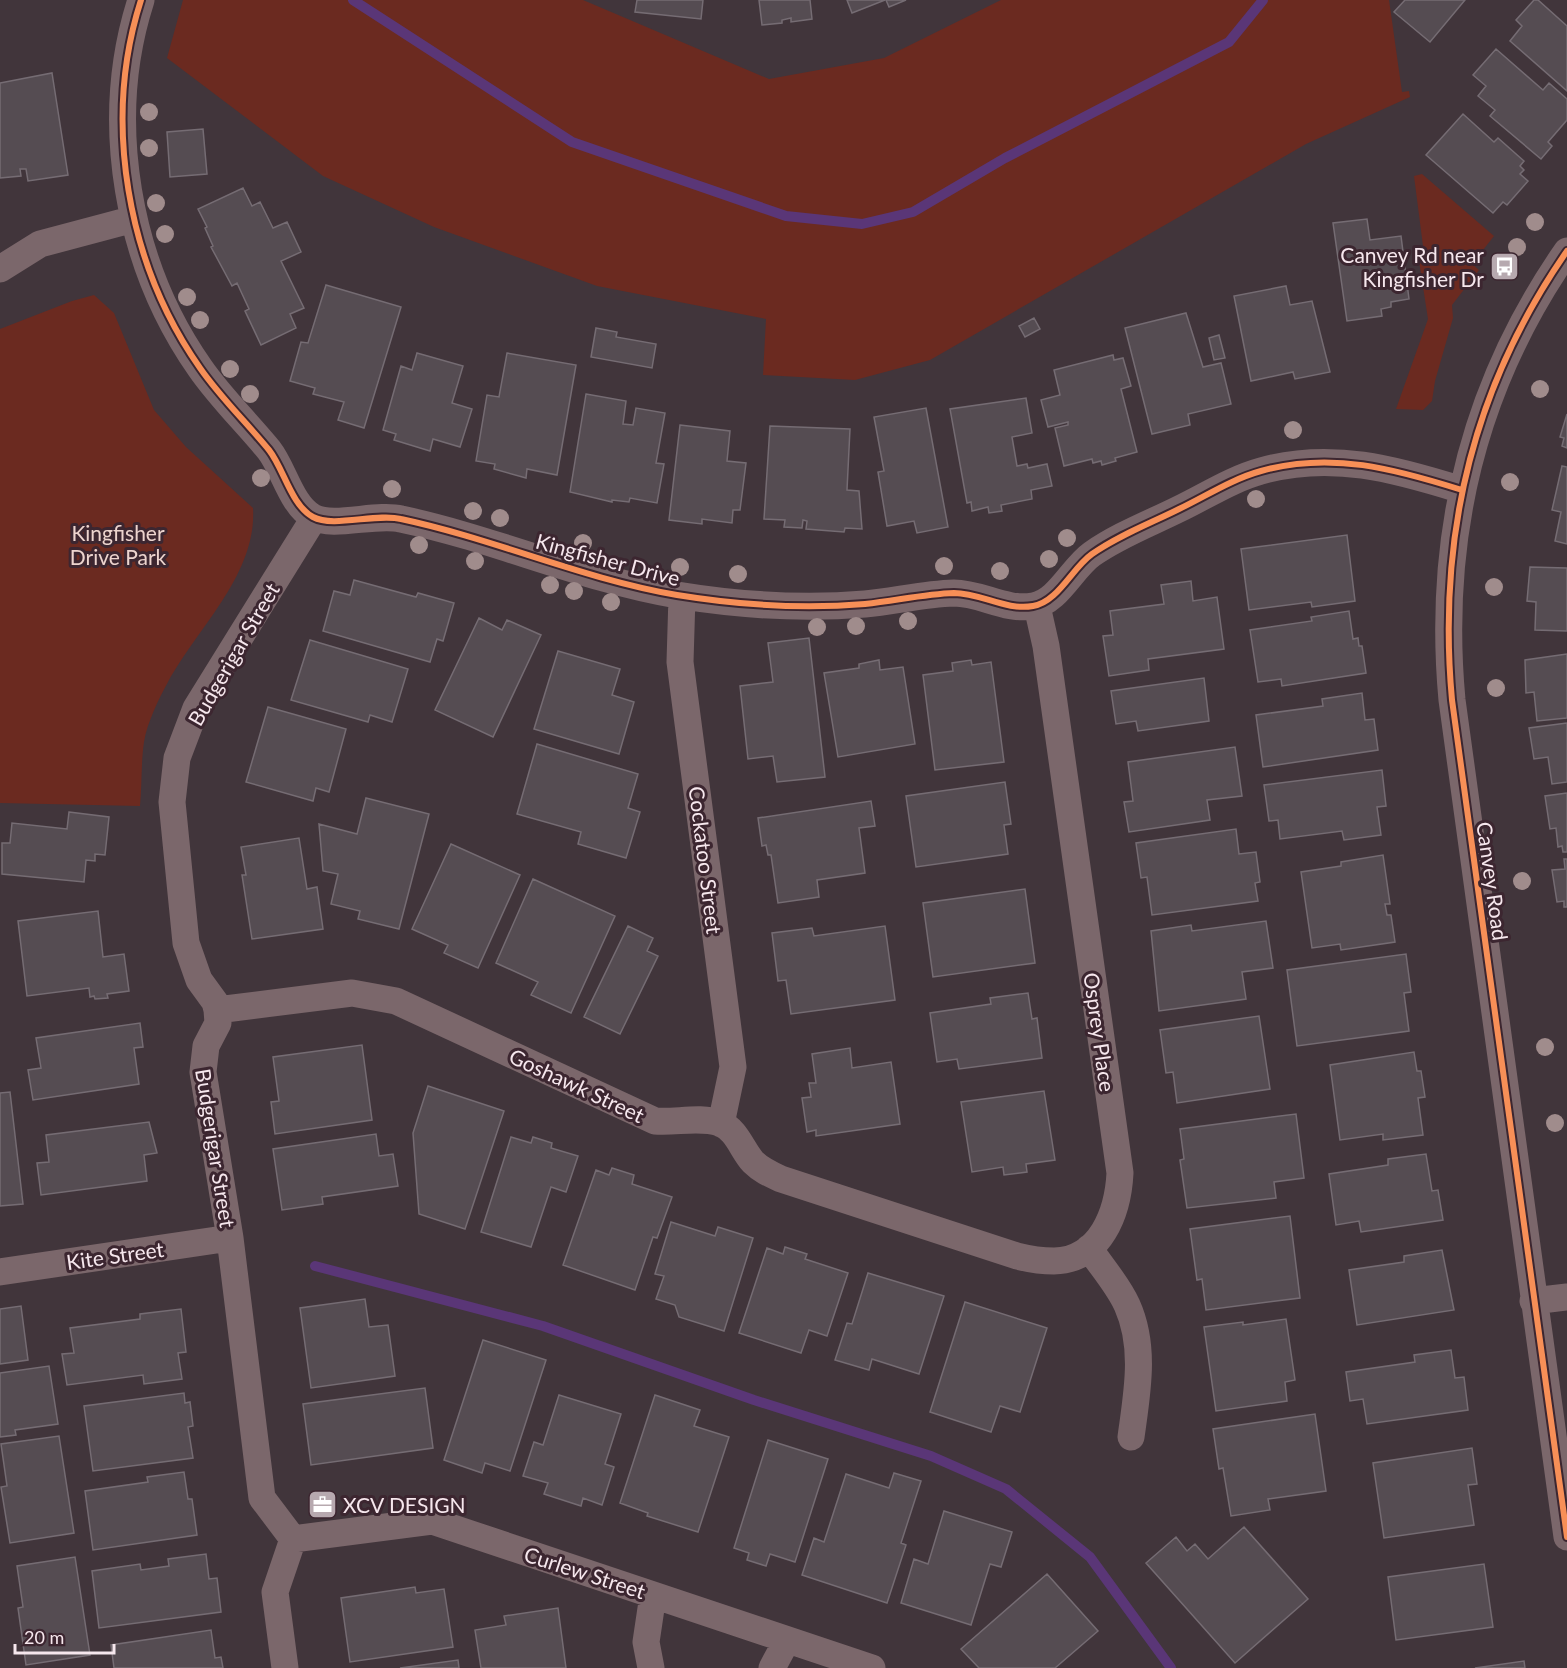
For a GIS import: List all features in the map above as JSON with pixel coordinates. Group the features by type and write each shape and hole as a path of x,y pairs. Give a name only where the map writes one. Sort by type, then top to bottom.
{"street":[{"path":"141,0 125,77 123,116 127,181 134,219 165,307 188,350 215,388 275,457 298,501 314,518"},
{"path":"0,269 40,244 134,219"},
{"name":"Canvey Road","path":"1567,251 1529,311 1476,430 1462,490 1450,573 1449,660 1533,1301 1567,1537"},
{"path":"1037,606 1050,598 1087,557 1103,546 1259,472 1299,463 1342,461 1382,466 1462,490"},
{"name":"Kingfisher Drive","path":"314,518 331,520 394,517 608,579 682,596 765,603 831,605 960,593 1018,607 1037,606"},
{"name":"Budgerigar Street","path":"293,1539 262,1498 230,1238 203,1072 206,1046 218,1023 218,1010 200,980 186,943 172,801 177,758 196,708 314,518"},
{"name":"Cockatoo Street","path":"682,596 680,662 733,1067 721,1124"},
{"name":"Osprey Place","path":"1037,606 1046,646 1120,1173 1116,1212 1105,1232 1089,1248"},
{"name":"Goshawk Street","path":"218,1010 352,993 396,1001 655,1121 688,1120 721,1124"},
{"path":"721,1124 734,1135 752,1160 765,1172 781,1179 1017,1257 1056,1261 1073,1257 1089,1248 1127,1305 1139,1344 1137,1396 1131,1437"},
{"name":"Kite Street","path":"0,1272 230,1238"},
{"path":"1533,1301 1567,1297"},
{"name":"Curlew Street","path":"293,1539 432,1521 872,1668"},
{"path":"285,1668 275,1592 293,1539"},
{"path":"651,1668 646,1642 653,1595"},
{"path":"772,1668 788,1640"}],"green space":[{"path":"183,0 583,0 769,79 884,58 1001,0 1389,0 1402,92 1409,91 1410,97 1306,144 930,360 855,380 763,375 766,319 597,286 434,227 323,176 167,58"},
{"path":"1422,174 1494,236 1472,264 1479,270 1452,305 1453,318 1435,381 1432,401 1423,410 1396,409 1428,319 1417,248 1423,246 1414,176"},
{"name":"Kingfisher Drive Park","path":"94,295 114,313 154,410 186,447 253,508 252,532 246,555 236,578 180,661 154,711 144,742 140,806 0,803 0,329 72,301"}],"building":[{"path":"637,0 703,0 701,19 635,12"},
{"path":"759,0 810,0 812,19 791,22 791,18 782,20 782,23 762,25"},
{"path":"847,0 885,0 852,13"},
{"path":"886,0 906,0 889,7"},
{"path":"1405,0 1465,0 1430,42 1394,12"},
{"path":"1534,0 1538,0 1567,26 1567,91 1510,41 1522,26 1516,20"},
{"path":"1496,49 1543,90 1549,83 1567,99 1567,120 1548,142 1552,146 1541,159 1490,116 1495,110 1478,96 1486,86 1473,75"},
{"path":"52,73 68,175 28,181 26,169 20,169 21,176 0,178 0,83"},
{"path":"1463,114 1494,142 1498,138 1524,161 1520,166 1524,170 1520,174 1528,181 1507,205 1503,202 1493,213 1426,155"},
{"path":"203,129 207,174 170,177 167,132"},
{"path":"243,188 252,206 260,202 273,228 287,222 301,252 281,261 304,308 290,314 296,328 261,345 245,311 249,309 237,283 232,286 211,247 213,246 205,228 207,227 198,209"},
{"path":"1367,219 1370,240 1401,236 1409,299 1391,302 1391,307 1381,309 1382,316 1347,321 1333,223"},
{"path":"326,285 401,307 364,428 338,420 344,402 313,394 315,388 290,381 301,342 308,343"},
{"path":"1286,286 1290,305 1312,301 1330,372 1295,379 1293,372 1251,381 1234,296"},
{"path":"1186,313 1203,367 1221,363 1231,404 1188,414 1190,425 1152,434 1125,328"},
{"path":"1034,318 1040,329 1025,337 1019,326"},
{"path":"596,328 617,332 616,337 656,344 652,368 591,357"},
{"path":"1219,335 1225,358 1214,360 1209,338"},
{"path":"417,353 463,366 452,403 472,409 460,447 433,439 430,451 394,440 396,434 383,430 401,366 412,370"},
{"path":"507,353 576,365 557,475 527,469 526,478 494,469 495,464 476,461 487,395 499,397"},
{"path":"1113,355 1114,360 1123,358 1131,386 1121,389 1137,452 1115,458 1116,461 1102,465 1101,461 1093,463 1092,459 1064,466 1055,428 1068,425 1068,422 1048,427 1041,400 1060,395 1054,370"},
{"path":"586,394 626,401 623,424 633,425 636,408 665,413 656,463 664,464 657,503 630,498 629,502 612,500 612,502 570,492"},
{"path":"1026,398 1032,433 1012,437 1017,466 1027,464 1028,468 1047,464 1052,486 1031,490 1032,499 1001,505 1002,511 989,513 988,507 972,511 971,502 967,503 950,409"},
{"path":"926,408 948,527 917,533 914,521 887,526 878,472 884,471 874,417"},
{"path":"1567,414 1567,448 1562,446 1564,438 1560,437"},
{"path":"680,425 730,431 727,461 746,463 740,510 733,510 732,523 702,519 702,524 669,520"},
{"path":"770,426 850,429 847,490 859,491 862,529 845,528 844,532 806,529 807,521 803,520 802,528 784,527 785,520 764,519"},
{"path":"1562,466 1567,467 1567,544 1555,541 1561,512 1552,510"},
{"path":"1347,535 1355,601 1312,607 1311,602 1249,610 1241,549"},
{"path":"1530,567 1567,568 1567,631 1535,630 1536,602 1527,601"},
{"path":"354,580 416,597 418,593 454,603 443,641 437,639 430,662 323,631 334,591 350,595"},
{"path":"1191,581 1193,601 1217,597 1224,649 1148,659 1149,670 1109,676 1103,636 1113,635 1110,611 1164,604 1161,585"},
{"path":"1349,611 1353,639 1358,638 1359,646 1362,646 1366,673 1282,686 1281,679 1258,682 1250,630 1312,621 1311,617"},
{"path":"479,618 502,630 507,620 541,635 493,737 435,710"},
{"path":"809,638 825,777 777,782 773,756 748,759 740,686 773,682 768,643"},
{"path":"310,640 408,669 392,722 370,715 368,722 291,700"},
{"path":"558,651 620,669 612,695 634,702 619,754 534,729"},
{"path":"1567,654 1567,718 1537,721 1534,692 1526,693 1525,660"},
{"path":"879,660 880,670 903,667 915,744 838,757 824,673 859,668 859,664"},
{"path":"971,660 972,665 991,662 1004,762 935,770 923,675 953,671 952,663"},
{"path":"1204,678 1209,721 1138,731 1136,721 1116,724 1111,691"},
{"path":"1362,693 1365,720 1374,719 1378,750 1263,767 1256,715 1323,706 1322,699"},
{"path":"268,707 346,729 329,792 316,788 313,801 246,782"},
{"path":"1567,723 1567,782 1552,784 1548,757 1534,759 1529,728"},
{"path":"537,744 638,774 628,808 640,812 626,858 578,844 581,832 517,814"},
{"path":"1235,747 1242,796 1207,800 1210,820 1129,832 1124,802 1133,801 1128,762"},
{"path":"1382,770 1386,806 1377,807 1381,835 1344,840 1342,831 1280,839 1278,820 1269,821 1264,785"},
{"path":"1005,782 1011,824 1004,825 1008,854 916,867 906,796"},
{"path":"1567,793 1567,852 1563,852 1562,846 1558,847 1556,828 1550,829 1545,796"},
{"path":"366,798 429,814 399,929 358,919 360,911 331,904 338,874 323,871 319,824 357,834"},
{"path":"871,801 875,826 859,828 865,873 817,880 819,897 778,903 771,855 768,855 766,845 762,846 758,818"},
{"path":"69,812 109,817 105,855 95,854 95,861 86,860 84,882 2,874 2,843 10,843 12,823 67,829"},
{"path":"1236,829 1239,854 1256,852 1260,882 1255,883 1258,901 1152,915 1147,877 1141,878 1136,843"},
{"path":"299,838 307,889 317,887 323,929 252,939 242,875 246,875 241,847"},
{"path":"451,844 520,875 478,968 444,953 448,945 412,929"},
{"path":"1383,855 1390,904 1385,904 1387,915 1391,915 1395,942 1341,950 1340,944 1312,948 1301,872 1341,866 1341,862"},
{"path":"1564,859 1567,859 1567,907 1564,907 1564,901 1557,902 1552,870 1565,869"},
{"path":"533,879 615,916 571,1013 531,995 538,982 496,963"},
{"path":"1025,889 1035,963 933,977 923,903"},
{"path":"98,911 103,957 124,954 129,991 107,994 108,998 95,999 94,996 90,997 89,988 27,996 18,921"},
{"path":"1266,921 1273,968 1242,972 1246,999 1159,1011 1151,931 1191,925 1192,931"},
{"path":"628,926 653,938 647,951 658,956 620,1034 584,1017"},
{"path":"885,926 895,1000 791,1014 786,980 778,981 772,933 812,928 814,936"},
{"path":"1406,954 1411,992 1404,993 1409,1031 1297,1046 1287,970"},
{"path":"1028,993 1032,1019 1037,1018 1042,1058 959,1069 957,1059 937,1062 930,1013 991,1004 990,998"},
{"path":"1259,1016 1270,1089 1177,1103 1173,1072 1166,1073 1160,1030"},
{"path":"140,1023 143,1047 134,1048 139,1084 33,1100 28,1070 41,1068 36,1038"},
{"path":"362,1045 372,1120 275,1134 271,1102 279,1101 273,1057"},
{"path":"850,1048 852,1068 891,1062 900,1124 816,1136 816,1130 807,1132 802,1098 811,1097 809,1083 816,1083 812,1054"},
{"path":"1414,1052 1417,1071 1421,1071 1425,1097 1418,1098 1423,1135 1383,1140 1383,1134 1340,1140 1330,1065"},
{"path":"428,1086 504,1111 465,1229 419,1214 413,1133"},
{"path":"1044,1091 1055,1160 1026,1164 1027,1172 1004,1175 1003,1167 972,1172 961,1102"},
{"path":"10,1092 23,1204 0,1206 0,1093"},
{"path":"1296,1114 1304,1178 1274,1182 1276,1198 1187,1208 1180,1160 1184,1159 1180,1129"},
{"path":"149,1122 157,1153 144,1155 147,1181 41,1195 37,1163 49,1162 46,1135"},
{"path":"376,1134 379,1156 393,1154 398,1186 322,1197 323,1204 282,1210 273,1149"},
{"path":"511,1137 531,1143 533,1137 552,1143 551,1148 578,1156 566,1192 551,1187 531,1247 481,1232"},
{"path":"1426,1154 1432,1191 1438,1190 1443,1220 1361,1232 1359,1221 1336,1225 1329,1174 1388,1165 1388,1159"},
{"path":"612,1168 634,1175 632,1184 672,1197 657,1238 653,1237 635,1290 563,1265 596,1170 609,1175"},
{"path":"1290,1216 1300,1298 1206,1310 1202,1279 1197,1280 1190,1229"},
{"path":"671,1222 715,1236 718,1227 753,1238 724,1331 679,1317 675,1305 656,1299 664,1276 655,1274"},
{"path":"785,1247 807,1254 805,1259 848,1273 827,1336 809,1330 801,1353 739,1333 767,1248 783,1254"},
{"path":"1442,1250 1454,1310 1357,1325 1349,1270 1404,1262 1404,1256"},
{"path":"868,1273 944,1296 919,1374 872,1359 869,1370 835,1360 847,1323 852,1324"},
{"path":"365,1299 369,1327 388,1325 395,1376 311,1388 300,1308"},
{"path":"965,1302 1047,1328 1020,1412 1000,1406 991,1432 930,1412"},
{"path":"21,1306 28,1360 0,1364 0,1309"},
{"path":"181,1309 186,1352 178,1353 182,1379 144,1384 143,1375 67,1385 62,1354 74,1353 70,1328 140,1319 140,1314"},
{"path":"1286,1319 1295,1380 1285,1382 1287,1401 1216,1411 1204,1327"},
{"path":"483,1340 546,1360 510,1471 485,1463 482,1473 444,1460"},
{"path":"1451,1350 1455,1378 1464,1377 1468,1410 1367,1424 1363,1399 1350,1401 1346,1372 1415,1362 1414,1355"},
{"path":"49,1366 58,1424 15,1430 16,1435 0,1437 0,1373"},
{"path":"425,1388 433,1448 311,1465 303,1404"},
{"path":"184,1393 185,1403 190,1402 193,1426 188,1427 193,1458 93,1471 84,1406"},
{"path":"559,1395 621,1414 605,1464 614,1467 602,1505 583,1498 581,1506 544,1494 548,1483 523,1476 534,1442 543,1445"},
{"path":"655,1395 700,1410 694,1426 729,1437 698,1532 647,1516 648,1513 620,1503"},
{"path":"1315,1414 1326,1491 1268,1499 1270,1510 1231,1516 1223,1468 1219,1469 1213,1429"},
{"path":"59,1436 74,1533 10,1543 1,1487 7,1486 1,1444"},
{"path":"768,1440 828,1459 795,1562 770,1554 766,1566 747,1560 749,1553 734,1548"},
{"path":"1472,1448 1477,1484 1468,1485 1474,1525 1384,1538 1373,1463"},
{"path":"184,1472 188,1499 192,1499 197,1535 93,1550 85,1491 148,1482 147,1477"},
{"path":"894,1473 921,1481 901,1543 906,1545 887,1603 802,1575 814,1538 824,1542 846,1474 889,1488"},
{"path":"944,1511 1012,1532 1001,1567 990,1564 971,1625 901,1603 914,1559 928,1564"},
{"path":"1244,1527 1308,1599 1235,1663 1146,1563 1176,1537 1187,1551 1195,1544 1208,1559"},
{"path":"206,1554 209,1579 217,1578 221,1612 99,1628 92,1571 140,1564 141,1570 169,1566 168,1559"},
{"path":"75,1557 90,1655 26,1665 18,1608 23,1607 17,1566"},
{"path":"1484,1564 1493,1627 1396,1640 1388,1577"},
{"path":"1047,1574 1098,1631 1055,1668 979,1668 961,1649"},
{"path":"415,1587 416,1593 444,1589 453,1647 350,1662 341,1598"},
{"path":"558,1608 566,1668 481,1668 475,1630 506,1625 504,1616"},
{"path":"211,1630 215,1658 221,1657 223,1668 114,1668 111,1645"},
{"path":"458,1660 459,1668 400,1668"},
{"path":"1524,1661 1525,1668 1475,1668"}],"waterway":[{"path":"353,0 572,142 786,216 862,224 913,212 1005,158 1229,42 1263,0"},
{"path":"315,1266 543,1326 754,1400 931,1456 1006,1489 1090,1557 1171,1668"}],"cycle path":[{"path":"141,0 129,46 124,94 123,142 128,190 139,238 154,284 175,327 200,368 269,450 299,504 313,517 321,520 401,519 471,537 642,588 747,604 818,606 865,604 954,593 1023,607 1033,606 1050,598 1085,560 1113,541 1229,483 1261,471 1287,465 1313,463 1363,465 1412,475 1462,490"},
{"path":"1567,251 1534,302 1507,355 1485,409 1469,465 1457,522 1450,580 1449,639 1452,700 1567,1537"}],"place":[{"name":"Canvey Rd near Kingfisher Dr","path":"1505,266"},
{"name":"XCV DESIGN","path":"322,1504"}]}
